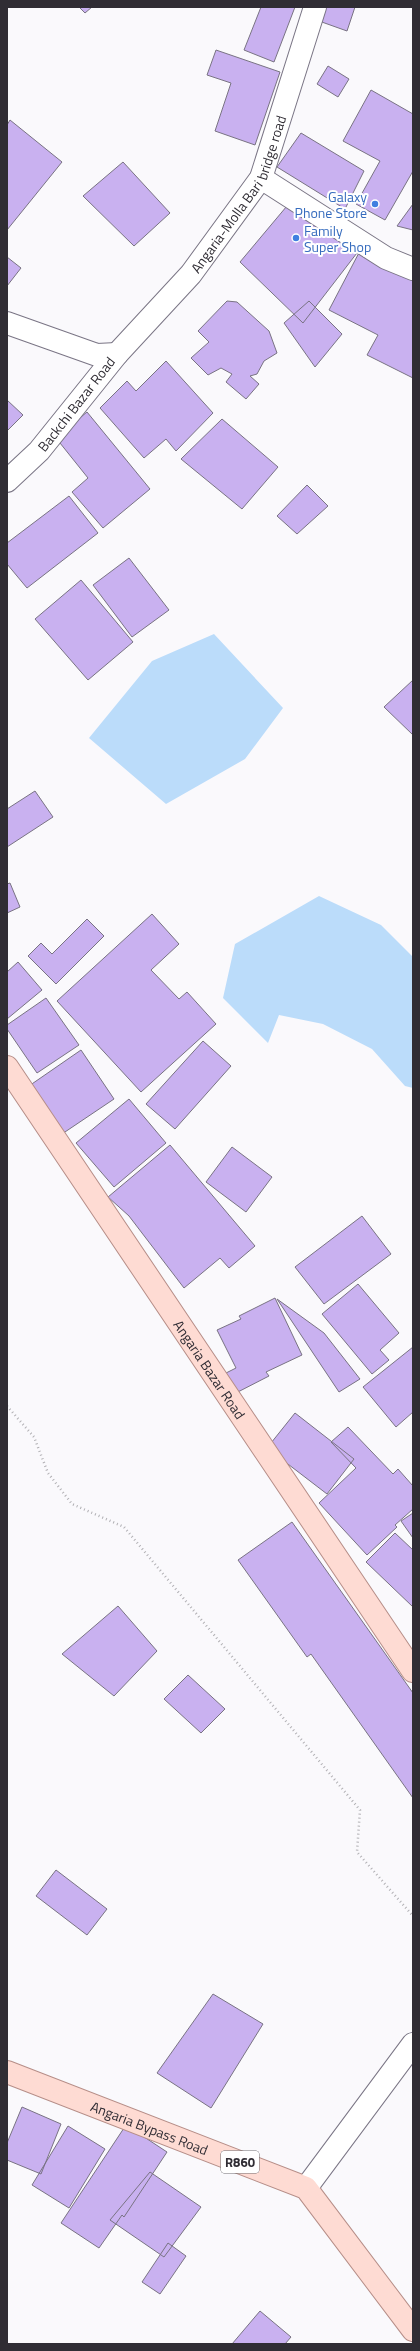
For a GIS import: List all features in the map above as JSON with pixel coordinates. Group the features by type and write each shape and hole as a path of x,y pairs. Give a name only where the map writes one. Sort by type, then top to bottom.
{"main road":[{"name":"Angaria Bazar Road","path":"7,1067 413,1671"},
{"name":"Angaria Bypass Road","path":"7,2072 306,2188"},
{"path":"306,2188 413,2330"}],"street":[{"name":"Angaria-Molla Bari bridge road","path":"117,354 191,274 261,178 315,7"},
{"path":"261,178 386,258 413,269"},
{"name":"Backchi Bazar Road","path":"7,323 97,355 117,354"},
{"name":"Backchi Bazar Road","path":"7,481 39,452 117,354"},
{"path":"306,2188 413,2044"}],"path":[{"path":"7,1406 34,1437 48,1473 72,1504 124,1527 360,1810 357,1852 413,1916"}],"water":[{"path":"214,634 283,708 245,759 166,804 89,738 152,661"},
{"path":"319,896 381,925 413,957 413,1088 405,1086 372,1049 323,1024 279,1015 268,1043 223,998 235,944"}],"building":[{"path":"79,7 92,7 85,13"},
{"path":"261,7 295,7 274,62 244,50"},
{"path":"324,7 355,7 347,31 319,21"},
{"path":"216,50 280,72 255,145 215,131 231,83 207,75"},
{"path":"328,66 349,79 338,97 317,84"},
{"path":"371,90 413,114 413,171 385,220 356,204 380,161 343,141"},
{"path":"10,120 62,162 7,230 7,125"},
{"path":"301,133 364,171 345,209 277,167"},
{"path":"123,162 170,213 134,246 83,196"},
{"path":"297,194 367,240 303,323 240,262"},
{"path":"413,204 413,230 397,226"},
{"path":"362,247 413,273 413,378 367,355 378,335 329,310"},
{"path":"7,257 21,268 7,286"},
{"path":"227,301 237,302 269,331 277,353 264,361 257,374 250,376 259,384 246,399 226,382 232,374 221,368 208,375 191,358 209,342 198,331"},
{"path":"309,301 342,334 315,367 284,323"},
{"path":"166,361 213,413 176,451 166,439 144,458 100,408 127,381 136,391"},
{"path":"7,400 23,415 7,431"},
{"path":"87,412 150,489 103,528 72,492 88,478 56,438"},
{"path":"222,419 278,467 242,509 181,459"},
{"path":"307,485 328,506 297,534 277,516"},
{"path":"69,496 98,533 27,588 7,564 7,543"},
{"path":"129,558 169,610 132,637 93,585"},
{"path":"81,580 133,642 88,680 35,619"},
{"path":"413,680 413,735 384,707"},
{"path":"35,791 53,817 7,847 7,809"},
{"path":"10,883 20,907 7,913 7,884"},
{"path":"152,914 179,944 151,970 179,999 187,992 216,1024 141,1092 57,1001"},
{"path":"87,919 104,936 56,984 28,956 41,943 52,954"},
{"path":"18,962 42,990 7,1019 7,972"},
{"path":"46,998 79,1045 37,1073 7,1029 7,1025"},
{"path":"203,1041 231,1066 175,1129 146,1104"},
{"path":"81,1050 114,1099 59,1136 26,1088"},
{"path":"129,1099 166,1143 114,1187 76,1143"},
{"path":"170,1145 255,1246 229,1268 220,1258 184,1288 129,1216 108,1197"},
{"path":"232,1147 272,1177 246,1212 206,1182"},
{"path":"362,1216 391,1254 324,1304 295,1267"},
{"path":"358,1284 399,1333 380,1350 389,1360 372,1374 322,1314"},
{"path":"275,1298 302,1355 266,1372 269,1376 232,1395 222,1375 236,1368 217,1330 241,1319 239,1316"},
{"path":"277,1299 324,1333 360,1379 339,1392"},
{"path":"413,1347 413,1412 396,1427 363,1387"},
{"path":"295,1413 354,1459 327,1494 267,1448"},
{"path":"348,1427 393,1474 398,1469 413,1486 413,1509 395,1525 397,1527 367,1555 319,1503 356,1468 331,1442"},
{"path":"413,1513 413,1538 401,1521"},
{"path":"292,1522 413,1693 413,1798 311,1654 307,1657 238,1560"},
{"path":"395,1533 413,1550 413,1607 366,1562"},
{"path":"118,1606 157,1651 114,1696 62,1654"},
{"path":"188,1675 225,1709 201,1733 164,1699"},
{"path":"56,1870 107,1909 87,1935 36,1896"},
{"path":"213,1994 263,2024 211,2108 157,2073"},
{"path":"22,2107 61,2124 41,2174 7,2160 7,2143"},
{"path":"126,2125 167,2152 124,2217 122,2215 99,2248 61,2223"},
{"path":"68,2126 105,2149 69,2208 32,2185"},
{"path":"150,2172 201,2207 164,2257 110,2220"},
{"path":"168,2243 186,2256 160,2294 142,2282"},
{"path":"260,2311 291,2337 285,2344 232,2344"}],"place":[{"name":"Galaxy Phone Store","path":"375,204"},
{"name":"Family Super Shop","path":"296,238"}]}
